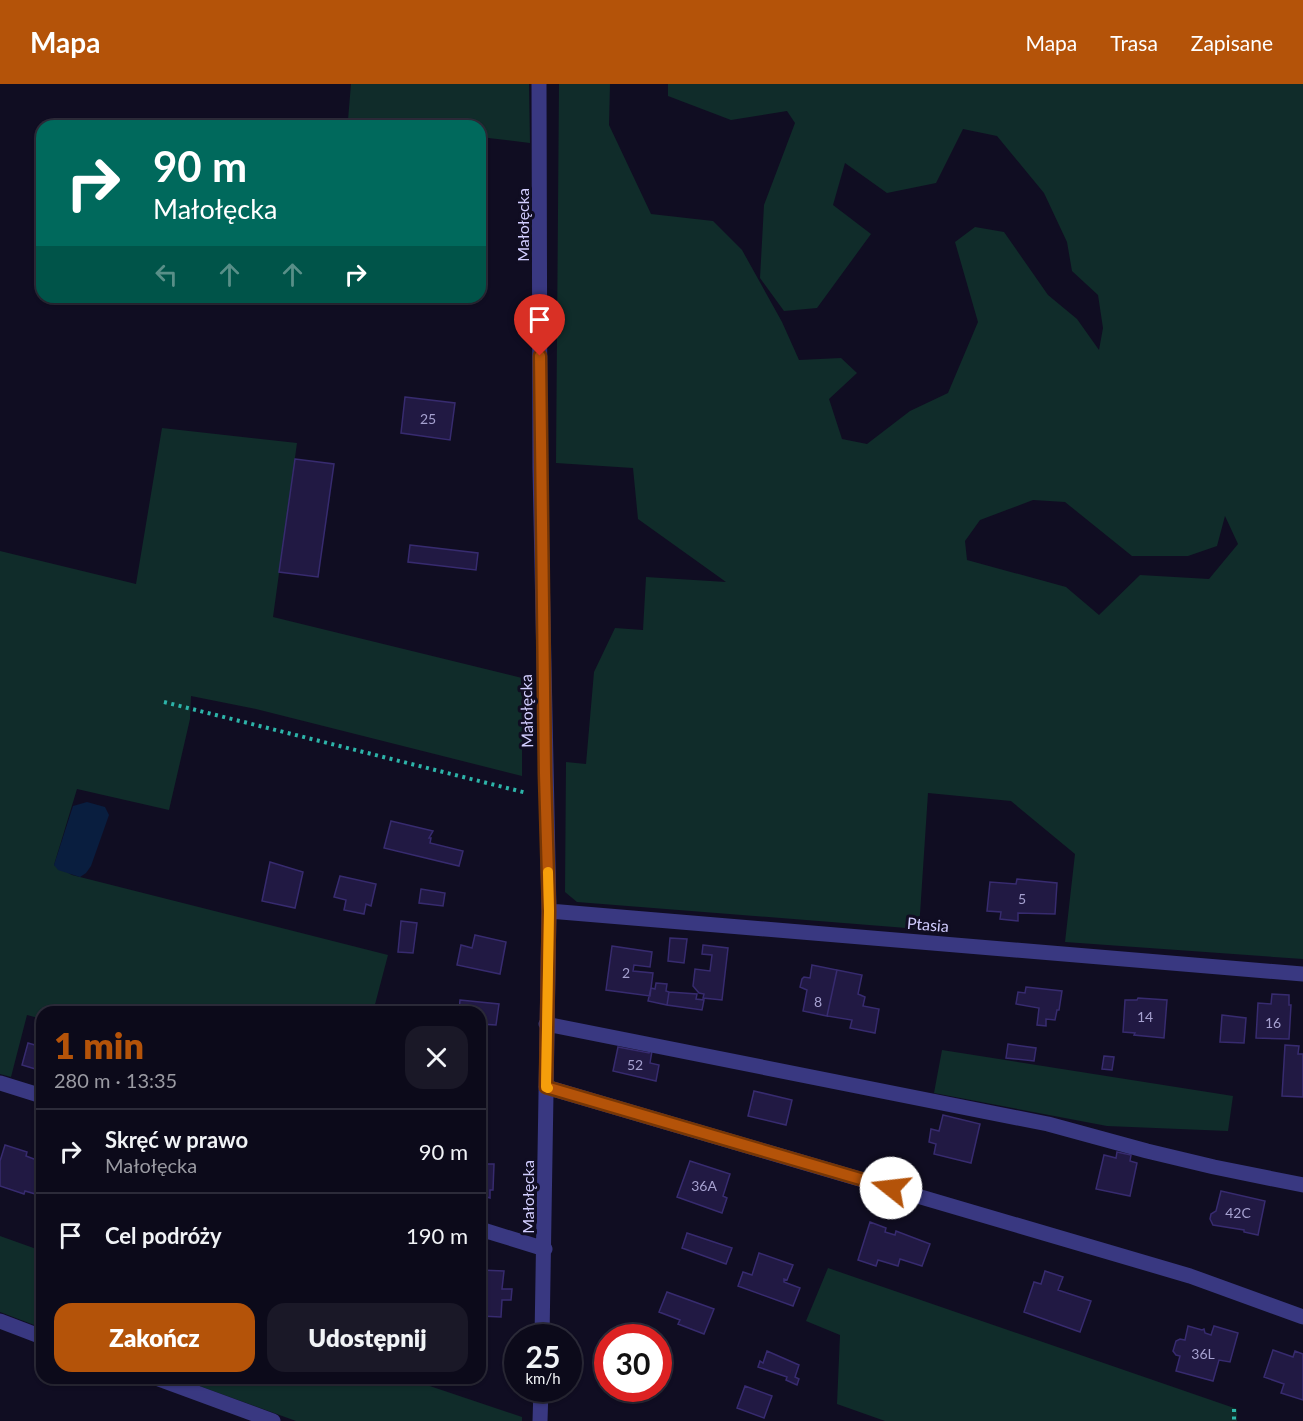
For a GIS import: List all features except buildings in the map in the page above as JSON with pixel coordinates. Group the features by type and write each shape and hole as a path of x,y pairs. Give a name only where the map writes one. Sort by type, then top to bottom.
{"street":[{"name":"Małołęcka","path":"539,84 540,473 549,911 543,1324"},
{"name":"Ptasia","path":"549,911 1303,974"},
{"path":"546,1023 1048,1124 1170,1157 1303,1185"},
{"path":"0,1083 36,1094"},
{"path":"546,1087 1190,1276 1303,1317"},
{"path":"486,1231 545,1249"},
{"path":"0,1322 36,1335"},
{"path":"172,1384 273,1421"},
{"path":"540,1421 541,1402"}],"path":[{"path":"164,702 546,798"},
{"path":"1234,1409 1234,1421"}],"green space":[{"path":"351,84 529,84 530,143 486,138 486,120 348,120"},
{"path":"559,84 610,84 609,125 651,214 713,221 742,250 782,322 799,360 841,358 857,373 829,399 842,439 867,444 910,411 948,393 978,322 955,242 975,227 1004,232 1048,295 1077,319 1099,350 1103,328 1098,295 1072,271 1067,242 1044,193 997,136 963,129 936,183 887,193 845,163 833,205 871,234 817,308 784,311 760,278 764,205 795,123 787,111 731,120 668,96 668,84 1303,84 1303,959 1065,942 1075,854 1011,801 928,793 919,929 577,902 565,892 566,762 586,764 594,672 615,628 643,630 646,577 726,582 638,519 633,468 556,463","holes":["1033,500 1065,502 1132,556 1188,556 1217,546 1225,516 1238,544 1209,579 1140,575 1099,615 1066,587 967,560 965,541 980,520"]},
{"path":"162,428 297,443 273,617 522,678 522,776 256,709 191,696 190,719 169,810 77,789 54,865 72,875 388,955 375,1006 36,1006 36,1017 27,1015 11,1077 0,1074 0,551 136,584"},
{"path":"942,1050 1233,1096 1228,1131 1107,1126 934,1093"},
{"path":"0,1236 36,1249 36,1326 0,1312"},
{"path":"828,1268 1237,1409 1237,1421 885,1421 837,1404 840,1335 806,1321"},
{"path":"194,1384 424,1384 522,1417 522,1421 296,1421"}],"water":[{"path":"87,802 105,807 109,815 91,866 80,877 58,870 54,865 73,806"}],"slow traffic":[{"path":"548,872 546,1087 548,1088"}],"route":[{"path":"540,356 540,473 549,911 546,1087 891,1188"}]}
